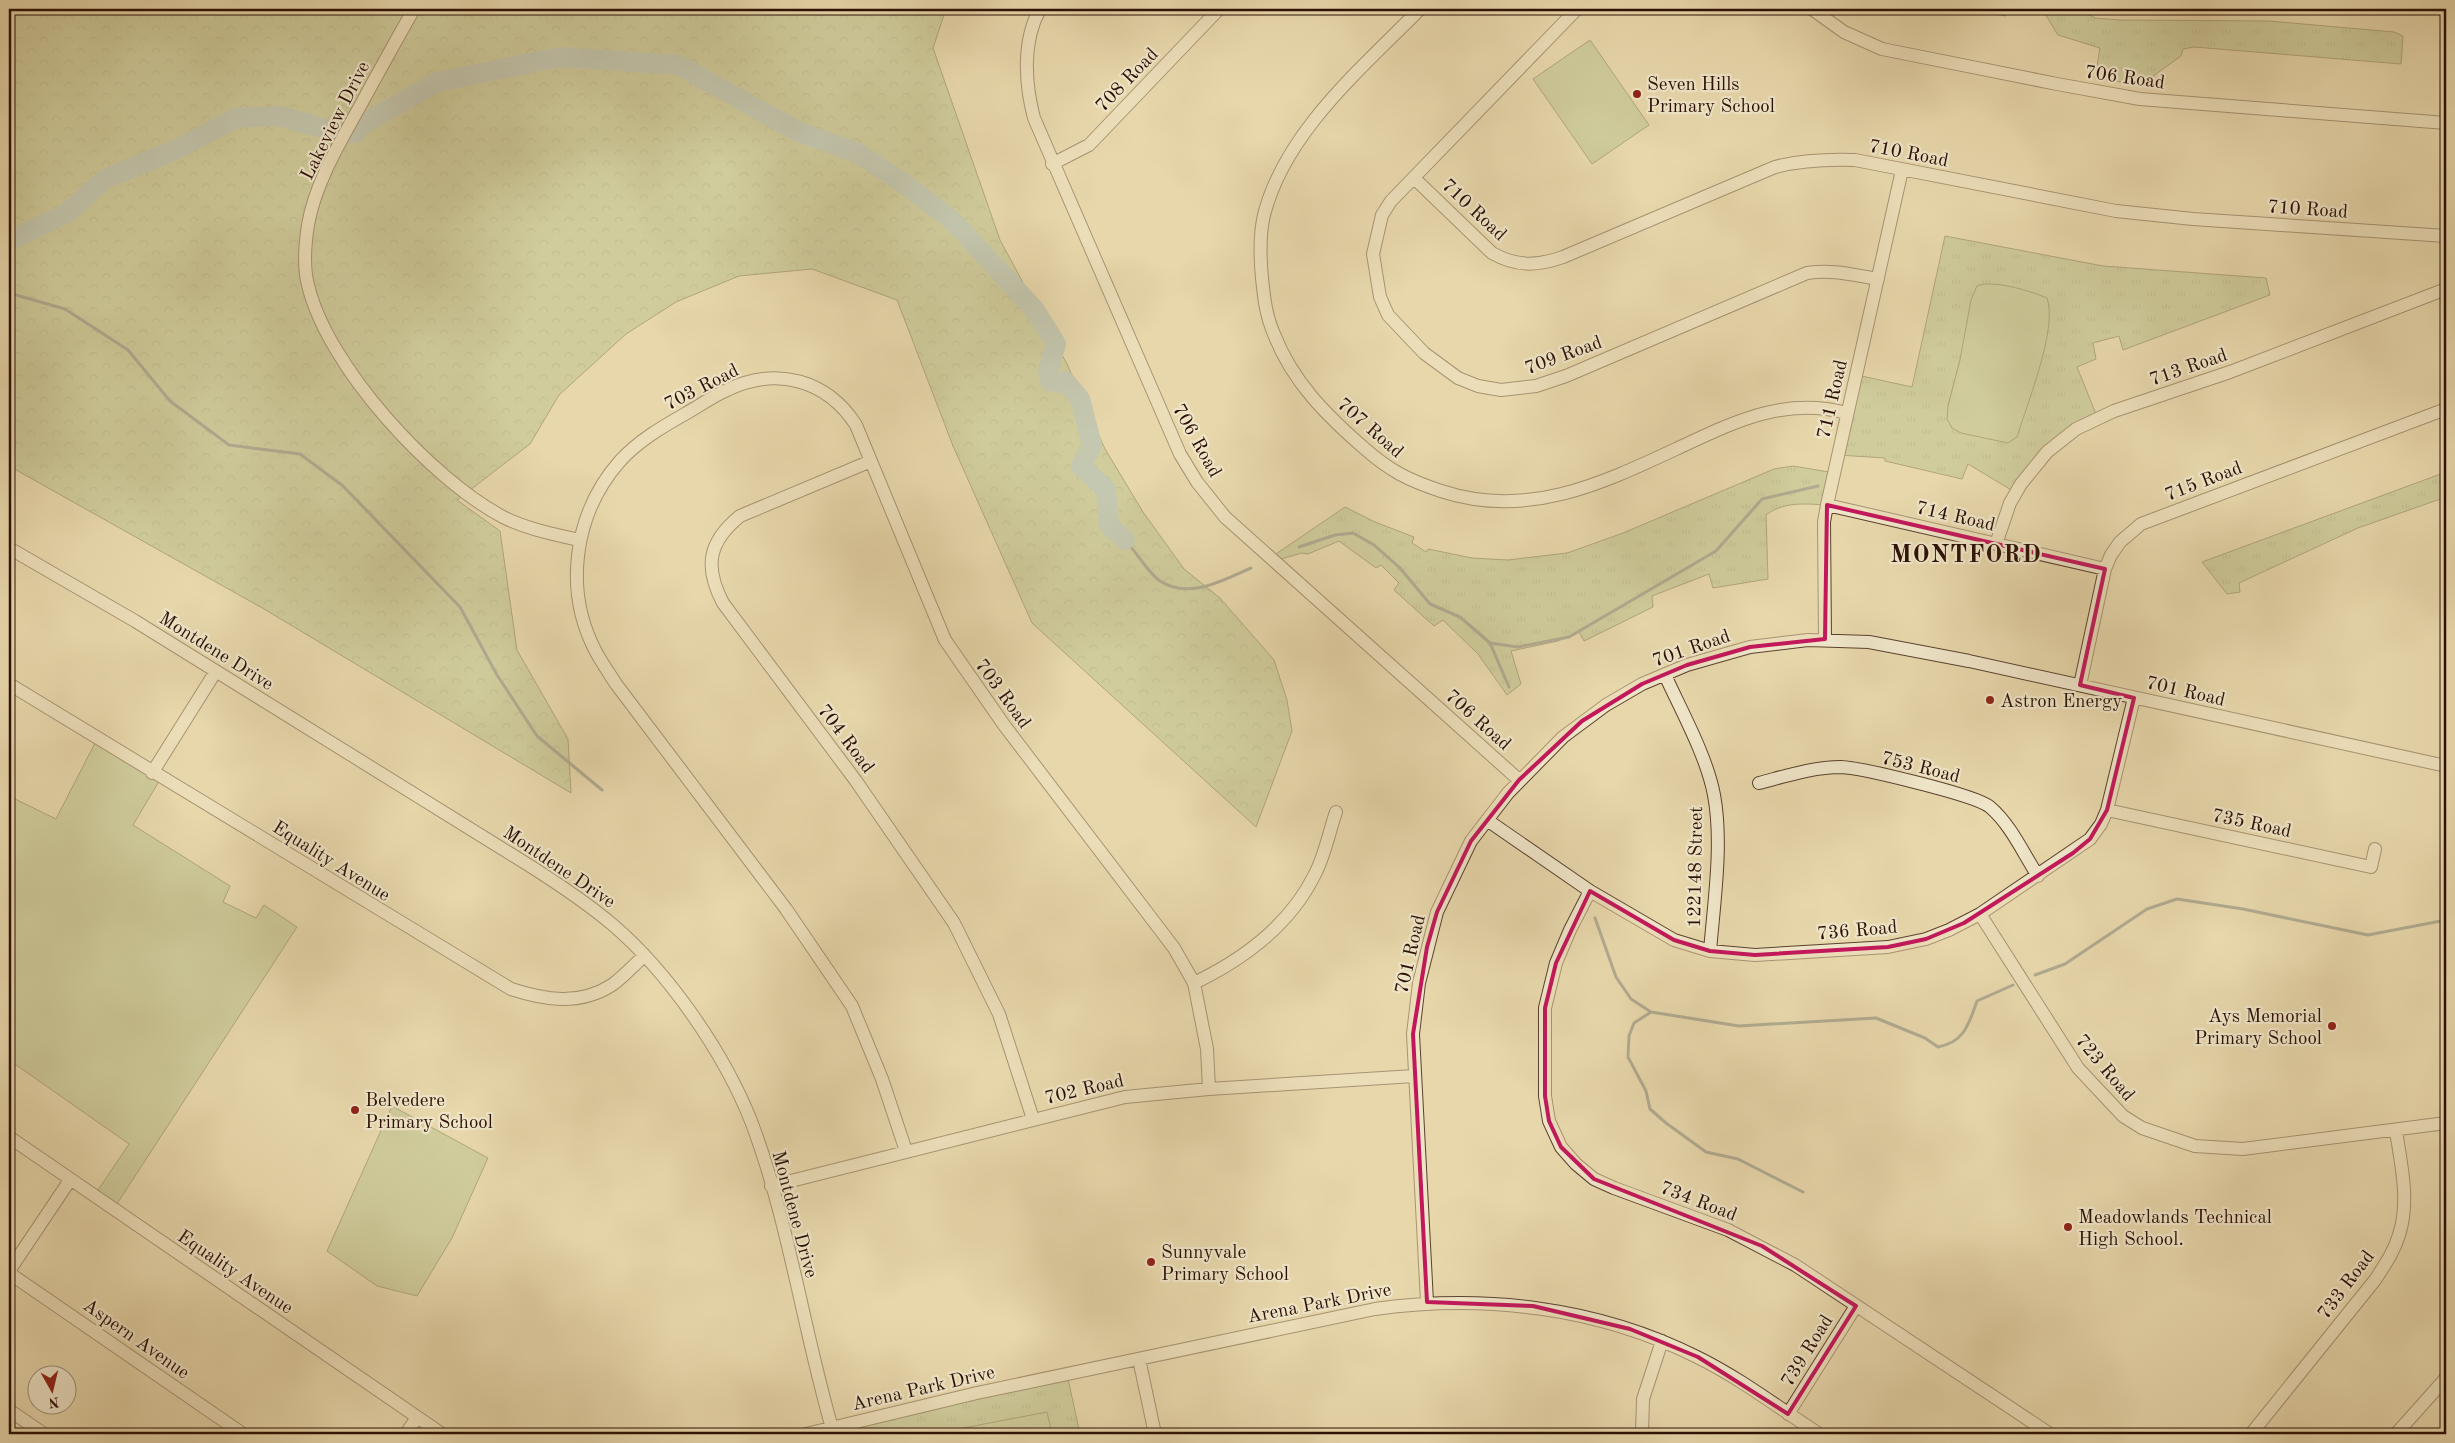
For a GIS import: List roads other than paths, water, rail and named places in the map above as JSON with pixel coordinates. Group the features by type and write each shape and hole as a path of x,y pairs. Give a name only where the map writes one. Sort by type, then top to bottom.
{"street":[{"name":"Lakeview Drive","path":"414,9 340,142 319,188 308,224 305,254 307,283 312,299 334,345 365,390 393,425 454,484 482,504 521,525 579,540"},
{"name":"706 Road","path":"1040,9 1030,38 1028,93 1034,118 1052,164 1163,419 1180,454 1197,482 1225,517 1257,547 1519,780"},
{"name":"708 Road","path":"1052,164 1089,145 1219,9"},
{"name":"707 Road","path":"1420,9 1323,110 1293,147 1272,192 1264,218 1260,252 1266,316 1280,350 1300,384 1341,429 1388,468 1405,478 1460,497 1507,502 1538,500 1568,494 1660,457 1743,418 1766,411 1789,408 1816,408 1846,413"},
{"name":"709 Road","path":"1577,9 1391,201 1382,215 1373,254 1380,296 1388,315 1424,353 1458,378 1478,386 1510,390 1536,386 1566,376 1807,274 1825,270 1848,272 1878,279"},
{"name":"706 Road","path":"1812,9 1844,32 1882,50 2140,99 2446,123"},
{"name":"710 Road","path":"1414,178 1492,253 1506,261 1524,265 1542,265 1563,257 1775,167 1797,161 1828,159 1855,160 2116,211 2194,219 2446,236"},
{"name":"711 Road","path":"1825,639 1824,522 1846,413 1902,170"},
{"name":"713 Road","path":"1996,544 2010,503 2021,484 2047,452 2076,429 2114,411 2239,369 2446,289"},
{"name":"703 Road","path":"906,1151 874,1056 852,1006 786,909 616,684 595,651 579,602 577,570 579,540 592,503 602,484 621,460 660,429 728,389 753,380 778,377 802,382 828,394 845,408 871,461 945,640 1004,726 1174,948 1194,983 1207,1049 1209,1089"},
{"name":"715 Road","path":"2080,685 2105,569 2111,555 2120,542 2141,524 2446,409"},
{"name":"704 Road","path":"871,461 740,516 728,526 713,549 710,560 712,577 723,603 856,782 954,923 999,1014 1033,1119"},
{"name":"714 Road","path":"1827,505 2105,569"},
{"name":"Montdene Drive","path":"9,548 216,671 578,897 614,926 644,956 703,1030 726,1069 751,1121 771,1186 832,1428"},
{"name":"701 Road","path":"1427,1302 1413,1034 1419,983 1432,929 1462,858 1486,820 1519,780 1541,757 1582,721 1642,684 1704,659 1750,647 1783,641 1825,639 1869,642 2080,685 2446,766"},
{"path":"152,773 216,671"},
{"name":"122148 Street","path":"1665,675 1714,793 1717,828 1716,879 1710,951"},
{"name":"Equality Avenue","path":"9,684 152,773 511,989 554,1000 592,994 612,984 644,956"},
{"name":"736 Road","path":"1486,820 1590,891 1674,940 1710,951 1755,955 1906,944 1949,930 1980,914 2090,839 2101,824 2107,810 2134,698"},
{"name":"753 Road","path":"1759,783 1806,771 1841,767 1864,770 1975,799 1984,803 1996,814 2038,876"},
{"name":"735 Road","path":"2107,810 2371,867 2375,849"},
{"path":"1194,983 1252,950 1277,927 1299,902 1316,873 1336,812"},
{"name":"734 Road","path":"1590,891 1556,963 1545,1008 1545,1096 1550,1121 1562,1148 1576,1164 1594,1178 1622,1191 1692,1215 1762,1246 1796,1265 2050,1434"},
{"name":"723 Road","path":"1980,914 2078,1068 2123,1116 2142,1128 2195,1146 2243,1149 2396,1131 2446,1123"},
{"name":"702 Road","path":"771,1186 1125,1097 1209,1089 1414,1076"},
{"name":"733 Road","path":"2250,1434 2374,1280 2391,1254 2400,1234 2404,1184 2396,1131"},
{"name":"Equality Avenue","path":"9,1137 442,1434"},
{"path":"9,1272 70,1180"},
{"name":"Aspern Avenue","path":"9,1272 243,1434"},
{"name":"Arena Park Drive","path":"806,1434 1139,1359 1375,1309 1427,1302 1474,1302 1533,1306 1602,1322 1662,1341 1698,1357 1742,1383 1819,1434"},
{"name":"739 Road","path":"1788,1414 1856,1306"},
{"path":"1642,1434 1643,1400 1662,1341"},
{"path":"1139,1359 1155,1434"},
{"path":"2396,1434 2446,1378"},
{"path":"9,1410 44,1434"},
{"path":"406,1434 417,1417"}],"waterway":[{"path":"9,241 67,213 105,179 177,149 236,118 279,116 340,133 355,133 363,124 437,82 560,57 678,65 799,132 858,153 903,183 953,221 1035,310 1056,344 1048,370 1050,381 1056,383 1065,381 1080,399 1092,445 1081,466 1106,490 1109,525 1125,540"},
{"path":"9,293 65,309 128,350 170,401 229,445 300,454 343,486 460,607 497,675 537,736 602,790"},
{"path":"1490,643 1518,647 1569,637 1716,551 1762,499 1818,486"},
{"path":"1299,547 1335,535 1353,533 1374,545 1400,568 1430,604 1460,617 1490,643 1509,687"},
{"path":"1125,540 1160,581 1183,589 1206,586 1251,568"},
{"path":"2035,975 2065,964 2147,909 2177,899 2243,909 2368,935 2446,920"},
{"path":"1595,918 1616,977 1631,999 1651,1012 1739,1026 1876,1018 1925,1038 1938,1047 1954,1041 1960,1036 1968,1024 1977,1001 2013,985"},
{"path":"1651,1012 1634,1023 1629,1036 1628,1057 1646,1091 1650,1109 1706,1152 1738,1159 1803,1192"}],"place":[{"name":"Seven Hills Primary School","path":"1637,94"},
{"name":"Astron Energy","path":"1990,700"},
{"name":"Ays Memorial Primary School","path":"2332,1026"},
{"name":"Belvedere Primary School","path":"355,1110"},
{"name":"Meadowlands Technical High School.","path":"2068,1227"},
{"name":"Sunnyvale Primary School","path":"1151,1262"}],"district":[{"name":"MONTFORD","path":"1966,554"}]}
